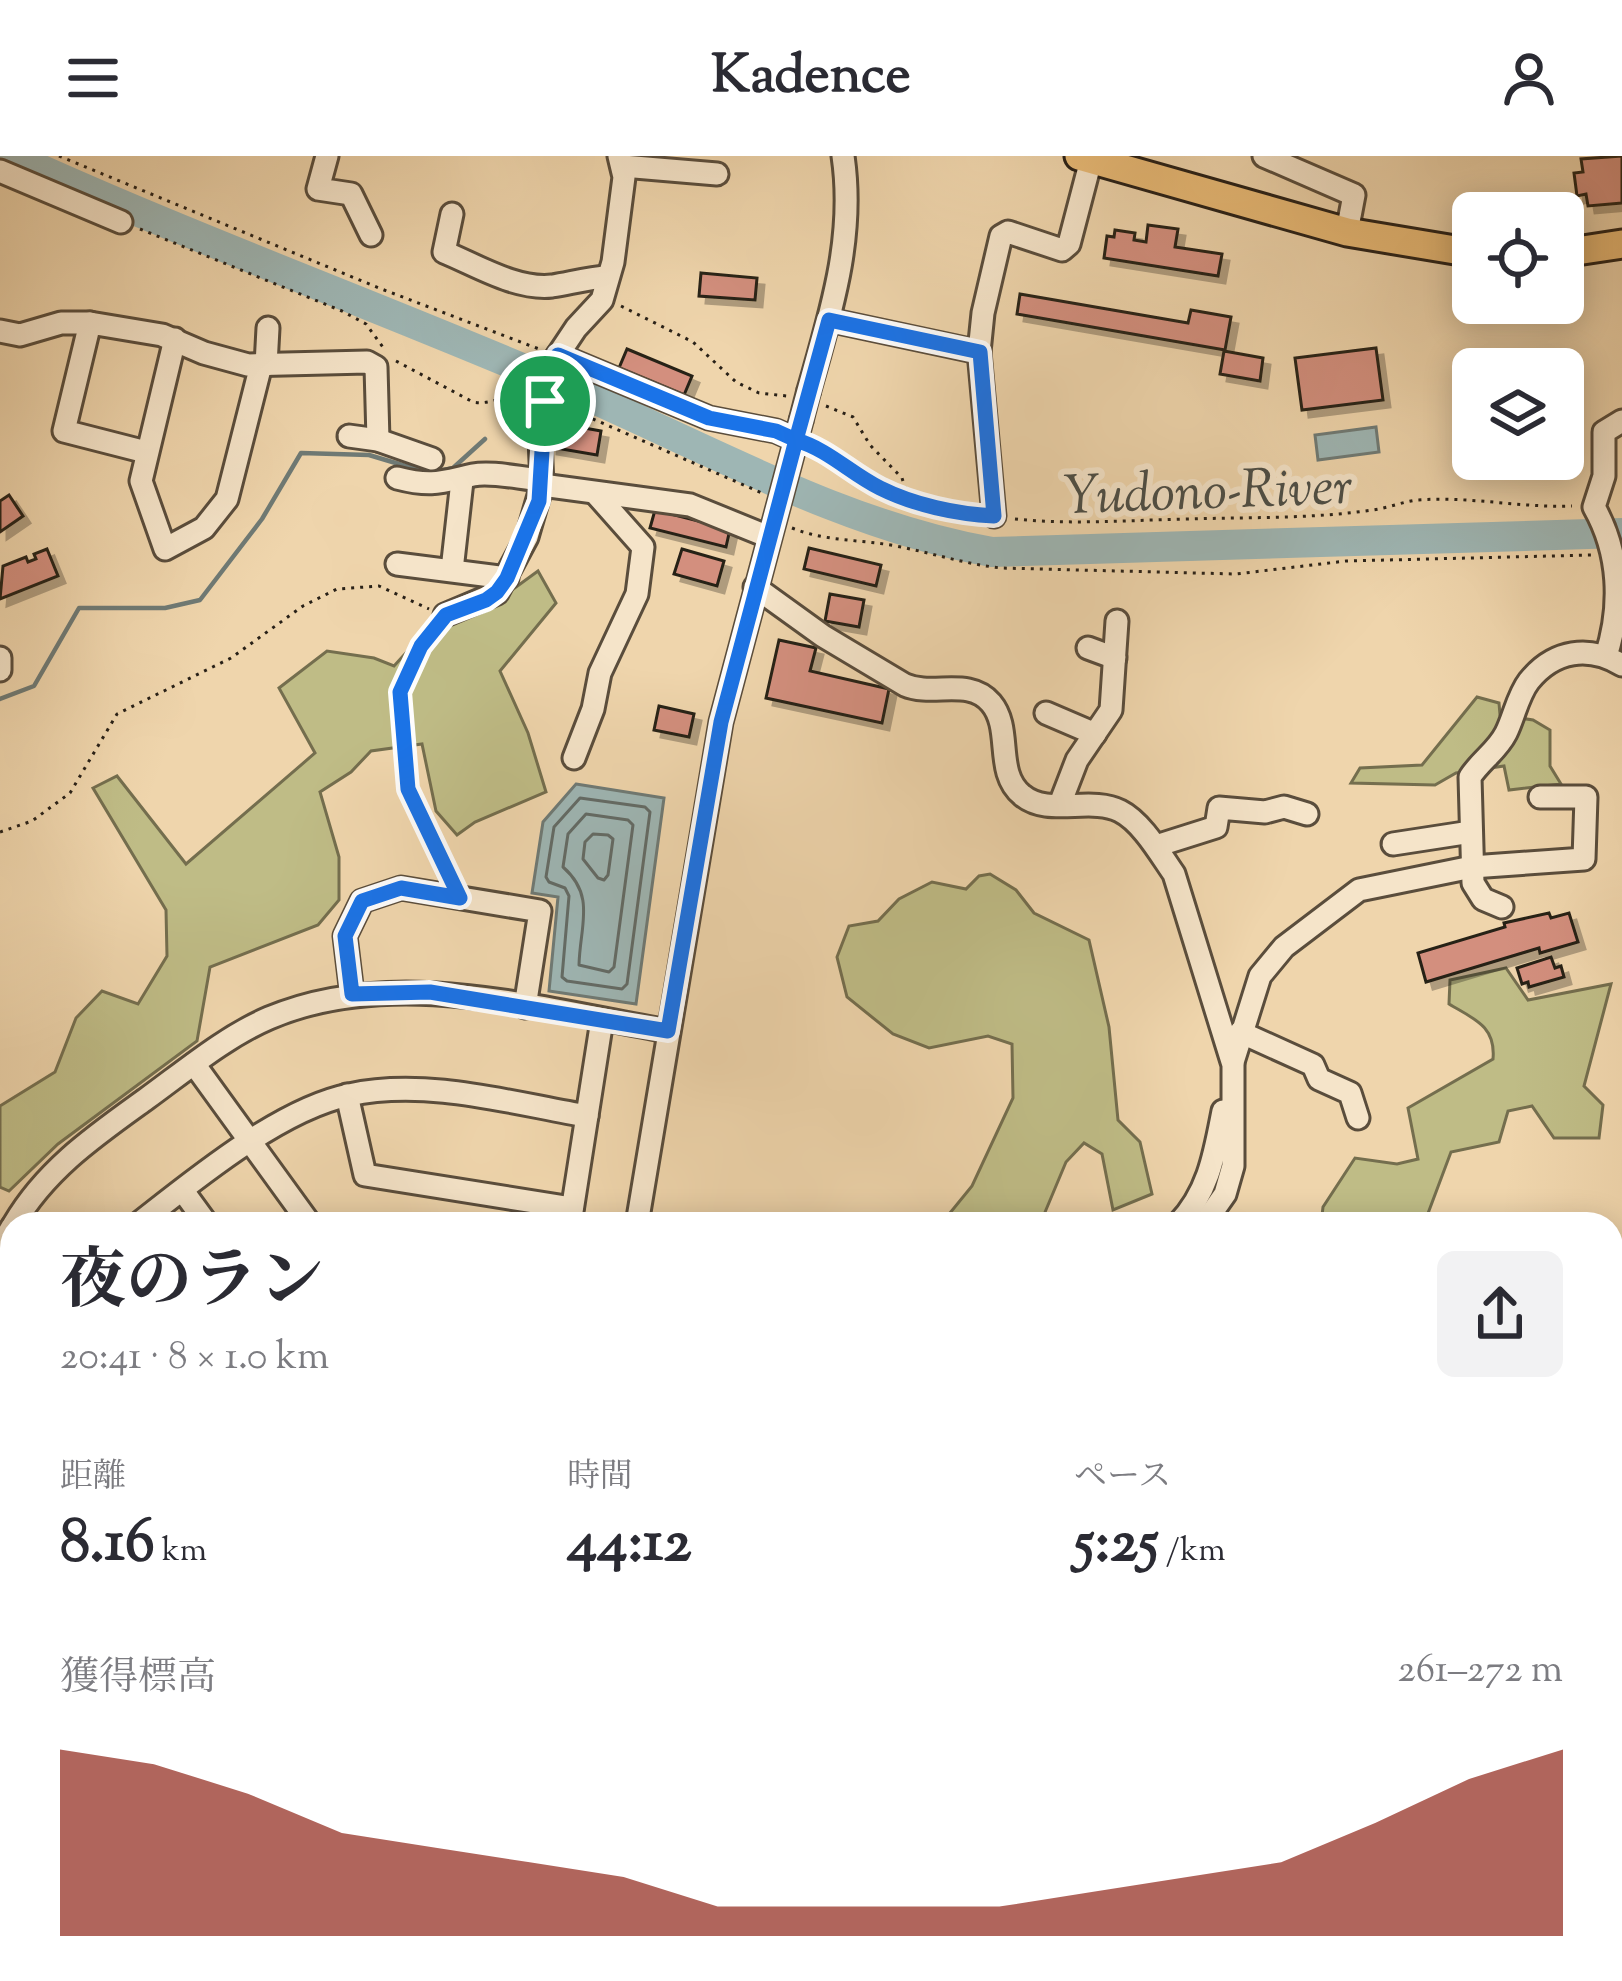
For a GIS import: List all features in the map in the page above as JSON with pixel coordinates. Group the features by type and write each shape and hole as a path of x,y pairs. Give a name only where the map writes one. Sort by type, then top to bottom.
{"main road":[{"path":"1085,158 1347,232 1452,250"},
{"path":"1584,250 1622,244"}],"street":[{"path":"327,156 318,189 351,194 371,235"},
{"path":"639,1212 714,757 771,529 772,495 796,439 829,320 846,232 843,156"},
{"path":"1264,156 1354,195 1347,232"},
{"path":"994,516 980,352 983,313 1001,236 1008,232 1062,250 1069,244 1085,158"},
{"path":"446,615 497,592 527,537 542,483 545,399 557,356 602,300 613,262 621,161 717,174"},
{"path":"0,170 122,222"},
{"path":"452,214 444,252 527,285 608,277"},
{"path":"829,320 980,352"},
{"path":"90,322 64,431 146,452"},
{"path":"0,332 20,335 61,323 90,322 175,339 228,361 374,364 378,440"},
{"path":"175,339 141,481 165,549 204,528 227,500 264,365 268,328"},
{"path":"557,356 709,418 796,439"},
{"path":"1502,907 1483,899 1473,883 1470,777 1506,733 1527,682 1553,658 1578,652 1614,660 1621,590 1596,509 1604,476 1604,432 1622,421"},
{"path":"349,436 378,440 432,460"},
{"path":"397,478 427,486 474,475 542,483 691,505 771,529"},
{"path":"452,570 462,481"},
{"path":"574,758 600,673 637,594 643,547 596,494"},
{"path":"397,564 507,578"},
{"path":"755,587 823,636 905,685 917,690 969,688 986,696 1001,716 1011,783 1034,803 1102,806 1123,812 1156,847 1174,874 1233,1065 1233,1166 1225,1193 1212,1212"},
{"path":"1060,804 1077,760 1111,710 1117,621"},
{"path":"1088,647 1114,658"},
{"path":"0,658 0,670"},
{"path":"1046,713 1095,734"},
{"path":"1188,1212 1201,1197 1213,1162 1240,1032 1260,976 1284,947 1358,890 1472,867 1584,859 1586,797 1540,797"},
{"path":"1156,847 1216,827 1219,808 1265,812 1284,807 1307,814"},
{"path":"1393,844 1472,832"},
{"path":"352,994 345,936 362,901 401,888 539,910 525,1007"},
{"path":"19,1212 82,1145 194,1064 268,1018 352,994 430,992 668,1031"},
{"path":"572,1212 602,1020"},
{"path":"1240,1032 1313,1065 1318,1079 1350,1093 1359,1118"},
{"path":"194,1064 301,1212"},
{"path":"154,1212 311,1106 347,1095 427,1090 587,1116"},
{"path":"347,1095 365,1174 551,1212"},
{"path":"182,1191 198,1212"}],"path":[{"path":"59,156 557,356"},
{"path":"122,222 359,319 398,363 472,402 486,404 516,394 545,399 772,495"},
{"path":"602,300 634,310 693,342 736,382 758,393 786,396"},
{"path":"828,406 853,417 870,446 902,478 908,498"},
{"path":"796,439 819,447 880,488 962,513 994,516 1094,523 1290,517 1439,500 1596,509"},
{"path":"771,529 824,540 893,545 968,565 1000,568 1235,574 1346,561 1613,553"},
{"path":"0,832 32,821 70,793 117,714 231,658 303,606 337,589 380,586 446,615 421,646 400,692 401,725 408,789 460,898"}],"shaded area":[{"path":"538,571 556,603 500,671 528,733 546,792 475,822 457,835 436,811 422,744 371,751 351,772 320,792 339,857 339,900 318,925 210,967 197,1041 58,1144 9,1191 0,1187 0,1106 55,1072 76,1018 102,991 138,1004 167,956 166,910 93,788 117,776 186,864 315,753 279,688 327,651 394,666 435,621 482,612"},
{"path":"1477,697 1499,703 1500,715 1533,720 1550,730 1550,766 1561,784 1509,790 1504,766 1456,773 1435,785 1351,783 1360,768 1422,765"},
{"path":"990,874 1016,890 1034,913 1089,940 1109,1027 1118,1120 1140,1142 1152,1194 1113,1210 1102,1154 1084,1143 1066,1162 1045,1212 951,1212 972,1186 1013,1098 1012,1044 988,1036 929,1048 893,1034 847,997 837,957 849,926 878,921 899,899 932,882 966,889 979,876"},
{"path":"1506,968 1528,1000 1611,984 1584,1086 1603,1105 1599,1138 1554,1138 1532,1106 1508,1111 1499,1142 1451,1152 1428,1212 1322,1212 1355,1158 1397,1164 1418,1159 1408,1108 1493,1059 1487,1031 1449,1004 1450,980"}],"water":[{"path":"1376,427 1379,452 1318,460 1315,435"},
{"path":"576,784 664,798 636,1004 549,991 558,897 532,893 543,822"}],"building":[{"path":"1622,156 1622,203 1588,206 1586,194 1576,192 1574,173 1583,172 1581,159"},
{"path":"1148,225 1178,229 1175,247 1222,254 1218,276 1104,258 1107,236 1114,237 1115,230 1135,233 1134,240 1146,242"},
{"path":"701,273 757,278 755,300 699,296"},
{"path":"1020,294 1188,323 1191,310 1231,317 1225,350 1017,314"},
{"path":"1376,348 1383,400 1302,410 1295,358"},
{"path":"627,349 692,376 684,395 619,368"},
{"path":"1224,351 1263,358 1260,381 1220,374"},
{"path":"551,422 601,431 597,455 550,447"},
{"path":"9,495 23,516 0,532 0,501"},
{"path":"655,510 730,529 726,547 650,528"},
{"path":"809,548 881,565 876,586 804,569"},
{"path":"47,549 58,576 0,599 3,566 26,557 28,562 36,559 34,554"},
{"path":"682,549 724,561 717,586 674,574"},
{"path":"830,594 864,600 859,627 825,621"},
{"path":"779,640 816,648 810,671 889,689 882,723 766,698"},
{"path":"659,706 694,714 689,737 654,730"},
{"path":"1549,913 1551,918 1569,913 1578,942 1540,953 1539,948 1426,982 1418,953"},
{"path":"1551,957 1564,977 1529,987 1528,982 1522,984 1517,968"}],"waterway":[{"name":"Yudono-River","path":"11,156 576,391 832,506 938,540 992,552 1622,533"},
{"path":"509,388 519,370"},
{"path":"0,699 34,686 79,608 165,608 200,600 262,519 301,453 369,455 429,473 453,468 485,439"}],"route":[{"path":"545,401 539,501 507,578 486,600 446,615 421,646 400,692 408,789 460,898 401,888 362,901 345,936 352,994 430,992 668,1031 721,722 796,440 819,447 880,488 936,507 994,516 980,352 829,320 796,440 776,431 709,418 558,355 545,401"}]}
